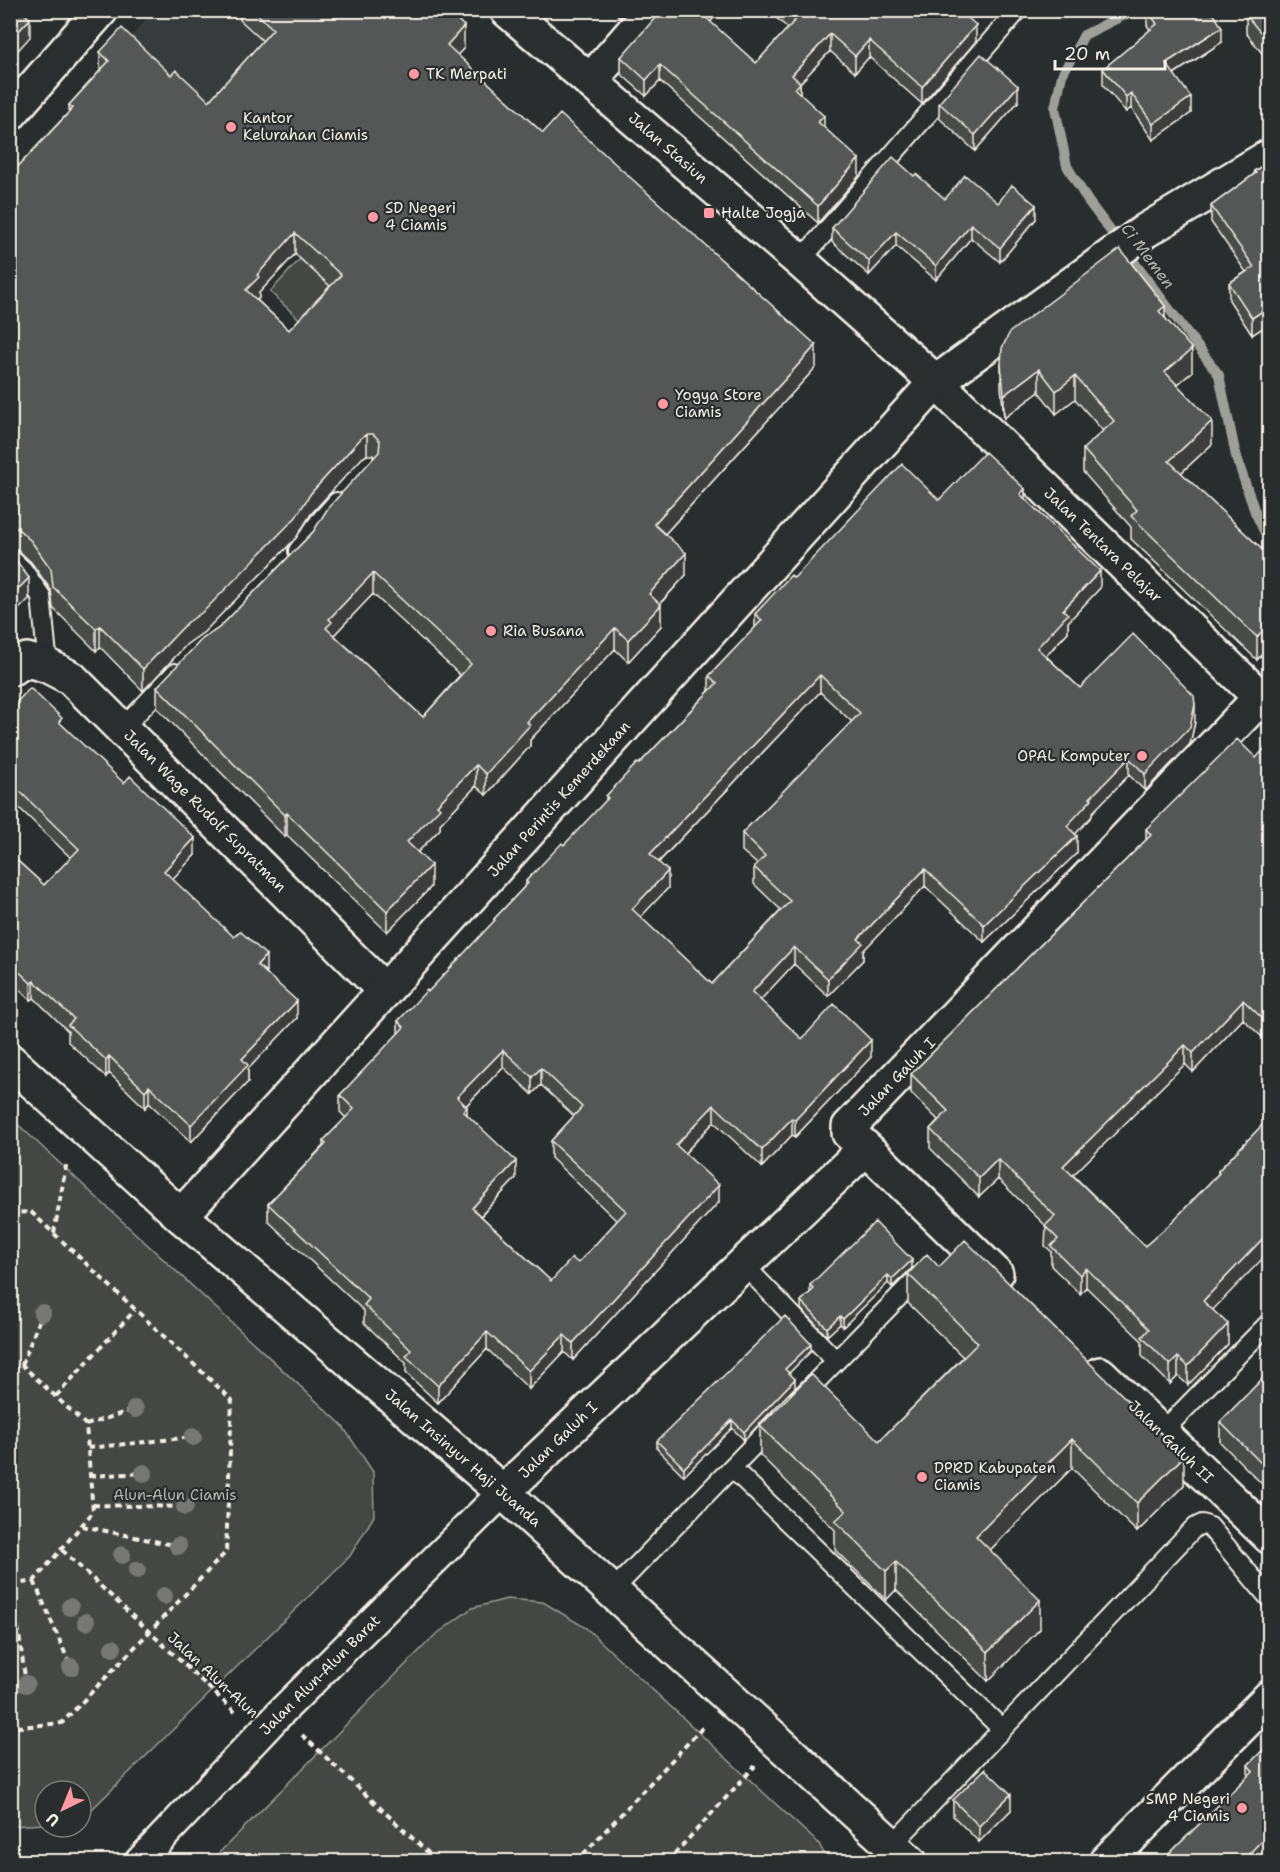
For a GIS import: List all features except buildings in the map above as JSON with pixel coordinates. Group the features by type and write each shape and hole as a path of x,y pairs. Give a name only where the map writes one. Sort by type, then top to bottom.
{"main road":[{"path":"10,114 101,10"},
{"name":"Jalan Stasiun","path":"507,10 800,261 936,382"},
{"path":"590,81 652,10"},
{"name":"Jalan Perintis Kemerdekaan","path":"181,1215 936,382 1145,231 1269,156"},
{"name":"Jalan Tentara Pelajar","path":"936,382 1265,702"},
{"name":"Jalan Wage Rudolf Supratman","path":"10,669 27,660 48,666 71,678 385,991"},
{"name":"Jalan Galuh I","path":"503,1492 866,1148 849,1133 849,1127 1265,702"},
{"name":"Jalan Insinyur Haji Juanda","path":"10,1061 181,1215 503,1492 901,1853"},
{"path":"866,1148 1018,1294"},
{"name":"Jalan Galuh II","path":"1077,1351 1269,1537"},
{"path":"1106,1862 1269,1697"}],"street":[{"name":"Jalan Alun-Alun Barat","path":"139,1862 279,1714 503,1492"}],"lane":[{"path":"800,261 1018,10"},
{"path":"289,561 304,545 319,522 348,490"},
{"path":"10,558 23,570 41,596 48,666"},
{"path":"122,729 187,660"},
{"path":"743,1264 836,1361"},
{"path":"612,1591 918,1277"},
{"path":"1161,1433 1269,1322"},
{"path":"732,1468 1002,1729"},
{"path":"901,1853 1002,1729 1194,1528 1202,1524 1210,1527 1269,1599"}],"path":[{"path":"54,1234 75,1119"},
{"name":"Jalan Alun-Alun","path":"10,1213 31,1212 232,1400 226,1552 62,1723 10,1728"},
{"path":"10,1266 12,1257"},
{"path":"56,1396 135,1310"},
{"path":"22,1365 42,1313"},
{"path":"10,1366 22,1365 86,1425 93,1505 93,1512 34,1581 11,1585 26,1684"},
{"path":"86,1425 135,1409"},
{"path":"88,1448 193,1437"},
{"path":"90,1476 144,1473"},
{"path":"93,1505 185,1508"},
{"path":"82,1526 178,1546"},
{"name":"Jalan Alun-Alun","path":"62,1550 260,1735"},
{"path":"34,1581 71,1668"},
{"path":"576,1862 731,1698"},
{"path":"279,1714 438,1862"},
{"path":"667,1862 778,1741"}],"shaded area":[{"name":"Kantor Kelurahan Ciamis","path":"155,10 314,11 263,243 89,82"}],"green space":[{"path":"300,259 361,314 340,357 270,292"},
{"name":"Alun-Alun Ciamis","path":"11,1118 342,1425 373,1472 374,1516 350,1556 93,1808 93,1779 33,1779 33,1825 11,1826"},
{"path":"507,1599 543,1602 586,1628 819,1844 828,1861 211,1861 434,1636 472,1608"}],"waterway":[{"name":"Ci Memen","path":"1134,10 1084,35 1062,75 1055,108 1067,166 1088,201 1219,375 1236,456 1255,512 1270,544"}],"place":[{"name":"TK Merpati","path":"414,74"},
{"name":"Kantor Kelurahan Ciamis","path":"231,127"},
{"name":"Halte Jogja","path":"709,213"},
{"name":"SD Negeri 4 Ciamis","path":"373,217"},
{"name":"Yogya Store Ciamis","path":"663,404"},
{"name":"Ria Busana","path":"491,631"},
{"name":"OPAL Komputer","path":"1142,756"},
{"name":"DPRD Kabupaten Ciamis","path":"922,1477"},
{"name":"SMP Negeri 4 Ciamis","path":"1242,1808"}]}
